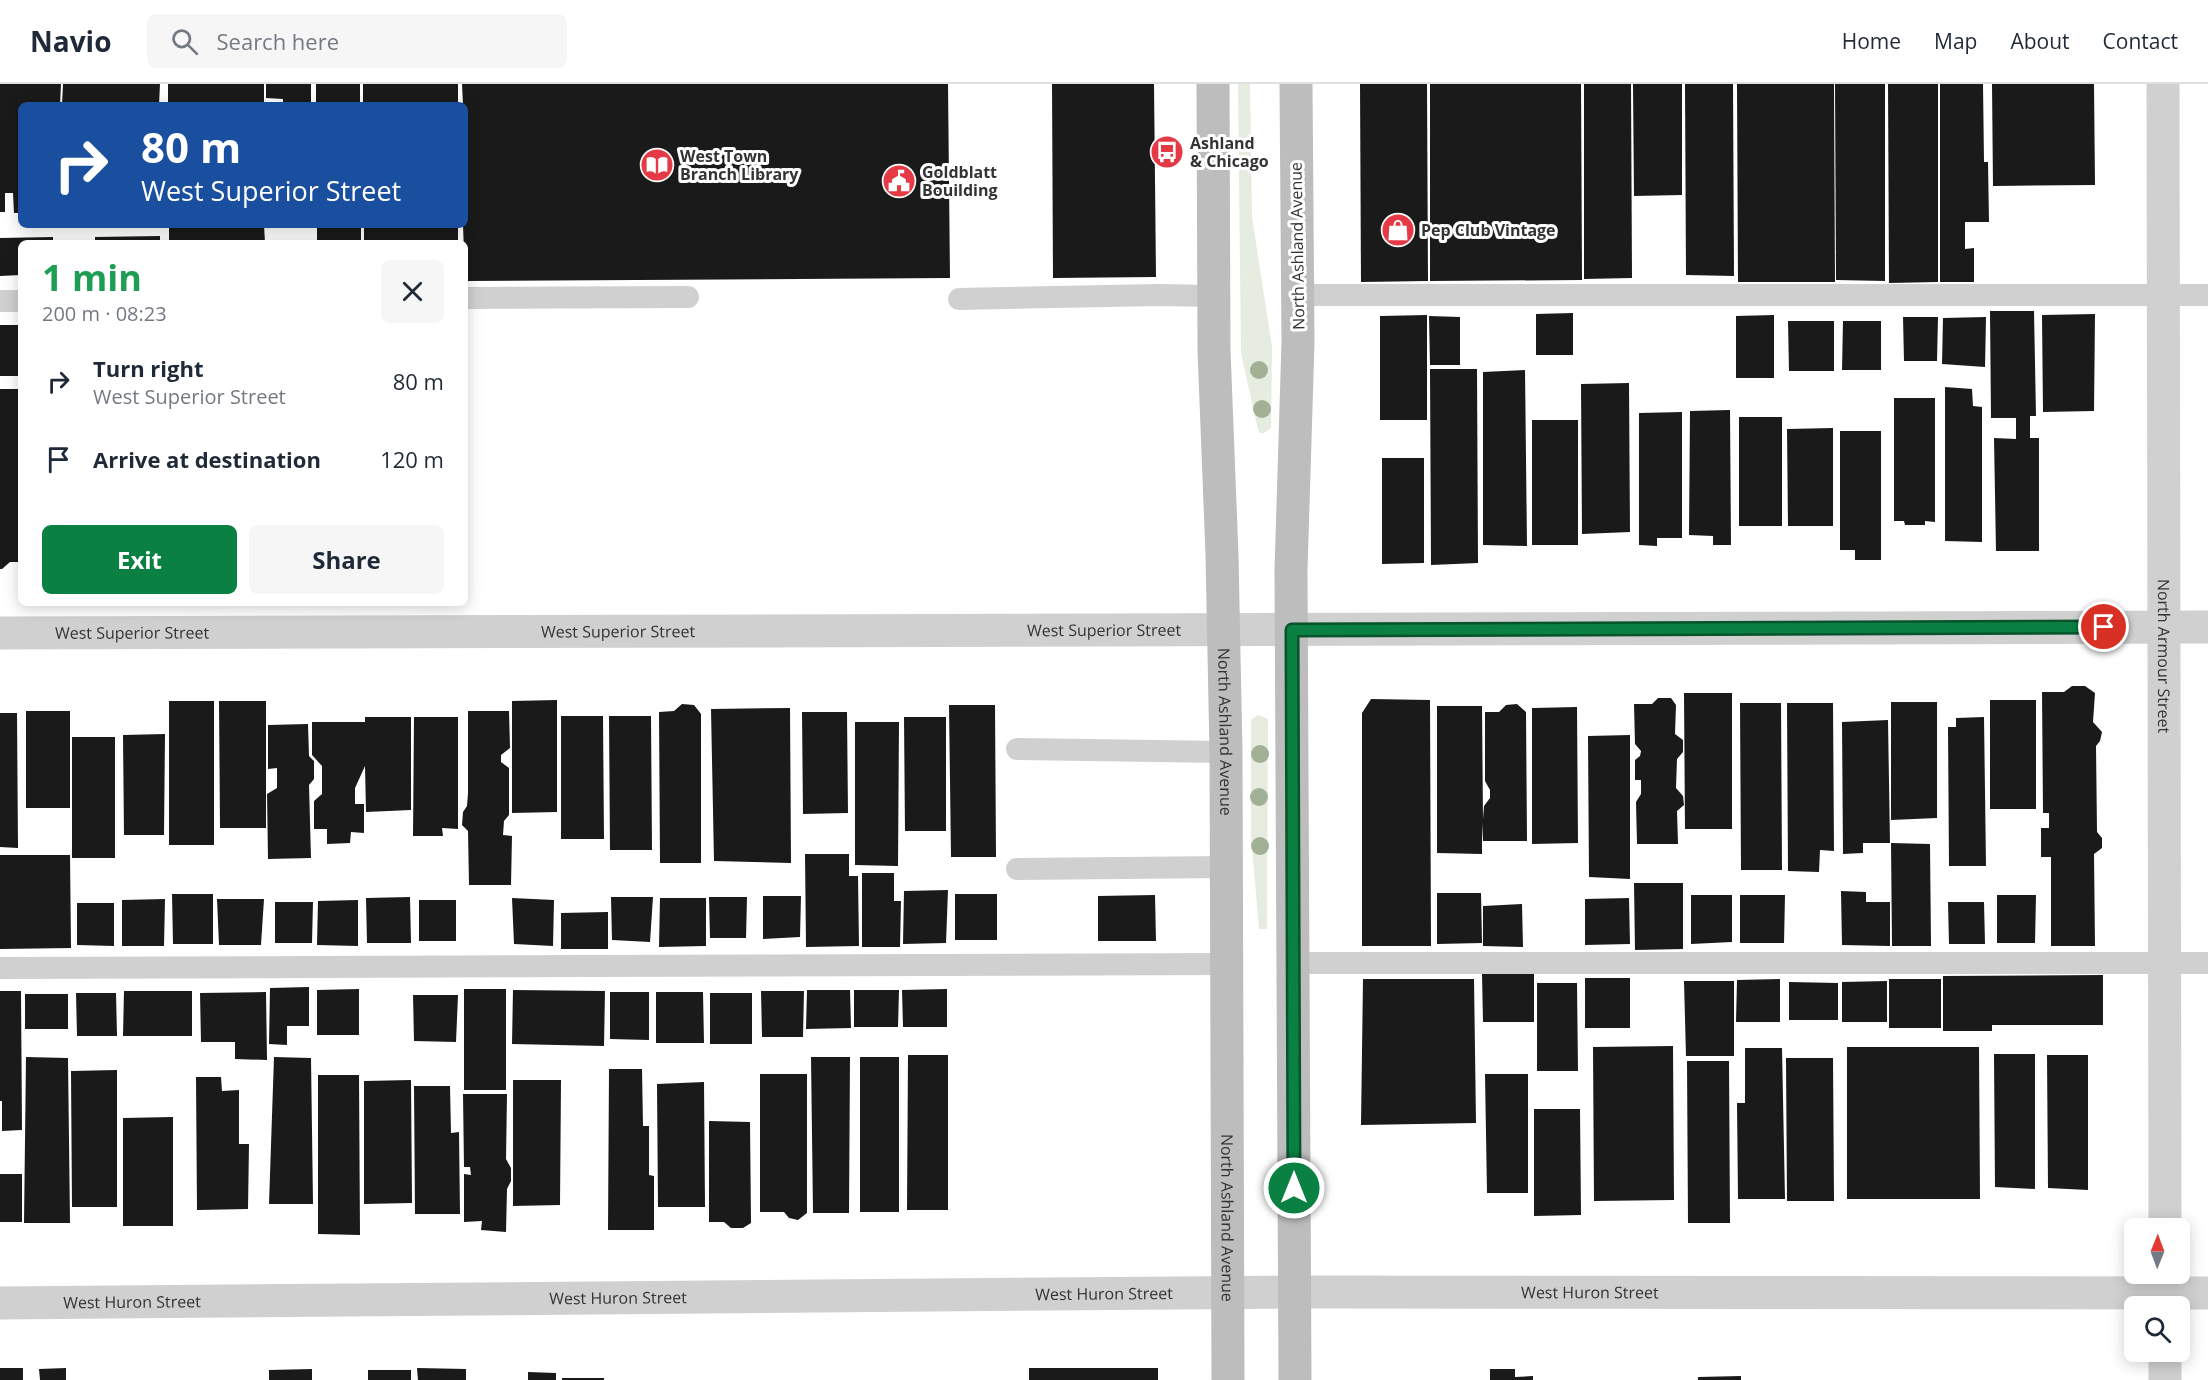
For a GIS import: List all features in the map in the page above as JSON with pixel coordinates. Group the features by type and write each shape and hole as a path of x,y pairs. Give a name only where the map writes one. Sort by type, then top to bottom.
{"main road":[{"name":"North Ashland Avenue","path":"1213,84 1214,296 1226,752 1228,1380"},
{"name":"North Ashland Avenue","path":"1295,1380 1292,630 1298,343 1296,84"}],"street":[{"name":"North Armour Street","path":"2163,84 2165,1218"},
{"name":"West Superior Street","path":"0,633 2208,627"},
{"name":"West Huron Street","path":"0,1303 1228,1292 2165,1291 2208,1293"},
{"path":"2165,1362 2165,1380"}],"lane":[{"path":"1297,295 2208,295"},
{"path":"959,299 1214,296"},
{"path":"468,298 688,297"},
{"path":"0,301 18,301"},
{"path":"1017,749 1226,752"},
{"path":"1017,869 1226,867"},
{"path":"1293,963 2208,963"},
{"path":"0,968 1227,964"}],"shaded area":[{"path":"1238,84 1250,84 1252,217 1272,347 1271,428 1264,433 1258,430 1241,353"},
{"path":"1258,715 1268,719 1267,929 1259,929 1251,835 1251,720"}],"building":[{"path":"0,84 61,84 60,102 18,102 18,213 14,213 13,193 5,193 5,212 0,212"},
{"path":"63,84 160,84 159,102 62,102"},
{"path":"168,84 264,84 264,102 168,102"},
{"path":"266,84 311,84 311,102 283,102 283,99 266,98"},
{"path":"316,84 360,84 360,102 316,102"},
{"path":"363,84 458,84 458,102 363,102"},
{"name":"West Town Branch Library","path":"462,84 948,84 950,278 468,281 468,240 464,240 463,228 468,228 468,102 463,102"},
{"path":"1052,84 1154,84 1156,277 1053,278"},
{"path":"1360,84 1427,84 1428,281 1361,282"},
{"path":"1430,84 1581,84 1582,280 1430,281"},
{"path":"1584,84 1631,84 1632,278 1584,279"},
{"path":"1633,84 1682,84 1682,195 1634,196"},
{"path":"1685,84 1733,84 1734,276 1686,275"},
{"path":"1737,84 1834,84 1835,282 1738,282"},
{"path":"1835,84 1885,84 1885,281 1836,280"},
{"path":"1888,84 1938,84 1938,282 1889,283"},
{"path":"1940,84 1983,84 1984,162 1988,162 1989,222 1965,222 1965,249 1974,248 1974,282 1940,282"},
{"path":"1992,84 2094,84 2095,185 1993,186"},
{"path":"169,228 264,228 265,240 169,240"},
{"path":"317,228 361,228 361,240 317,240"},
{"path":"364,228 458,228 458,240 364,240"},
{"path":"160,236 160,240 95,240 95,237"},
{"path":"53,237 53,240 18,240 18,275 0,276 0,238"},
{"path":"1990,311 2034,311 2036,416 2030,416 2030,438 2039,438 2039,551 1996,551 1994,438 2016,439 2016,418 1991,418"},
{"path":"1573,313 1573,355 1536,355 1536,314"},
{"path":"2095,314 2094,411 2043,412 2042,315"},
{"path":"1427,315 1427,420 1380,420 1380,316"},
{"path":"1774,315 1774,378 1736,378 1736,316"},
{"path":"1429,316 1460,317 1460,365 1430,365"},
{"path":"1903,317 1938,317 1937,361 1904,361"},
{"path":"1986,317 1985,367 1942,364 1943,318"},
{"path":"1788,321 1834,321 1834,371 1789,371"},
{"path":"1843,321 1881,321 1881,370 1842,370"},
{"path":"0,325 18,325 18,376 0,376"},
{"path":"1430,369 1477,369 1478,563 1431,565"},
{"path":"1525,370 1527,546 1483,545 1483,372"},
{"path":"1629,383 1630,532 1582,534 1581,384"},
{"path":"1945,387 1972,389 1973,406 1982,407 1982,542 1945,541"},
{"path":"0,389 18,389 18,562 10,562 0,569"},
{"path":"1894,398 1935,398 1935,522 1925,521 1925,525 1905,525 1904,521 1894,521"},
{"path":"1730,410 1731,545 1713,545 1713,536 1689,535 1690,411"},
{"path":"1682,412 1682,538 1657,538 1657,546 1639,545 1639,413"},
{"path":"1739,417 1782,417 1782,526 1739,526"},
{"path":"1532,420 1578,420 1578,545 1532,545"},
{"path":"1833,428 1833,526 1788,526 1787,429"},
{"path":"1840,431 1881,431 1881,560 1855,560 1855,550 1840,550"},
{"path":"1382,458 1424,458 1424,563 1382,564"},
{"path":"2072,686 2085,686 2095,693 2093,722 2102,732 2096,746 2097,832 2102,838 2102,848 2094,854 2095,946 2051,946 2051,857 2041,857 2041,828 2049,828 2049,813 2043,813 2042,692 2064,692"},
{"path":"1684,693 1732,693 1732,829 1685,829"},
{"path":"1658,698 1671,698 1676,705 1675,734 1683,740 1683,752 1677,759 1676,788 1683,796 1684,805 1677,811 1678,844 1637,844 1636,802 1641,794 1641,780 1635,780 1635,760 1640,756 1641,751 1635,744 1634,704 1652,704"},
{"path":"1371,699 1430,700 1431,946 1362,946 1362,713"},
{"path":"557,700 557,812 512,813 512,701"},
{"path":"1990,700 2036,700 2036,809 1990,809"},
{"path":"169,701 214,701 214,845 169,845"},
{"path":"219,701 266,701 266,828 220,828"},
{"path":"1891,702 1937,702 1937,818 1891,820"},
{"path":"1740,703 1781,703 1782,870 1741,870"},
{"path":"1787,703 1833,703 1834,851 1820,850 1819,872 1788,871"},
{"path":"682,704 694,705 701,714 701,863 660,863 659,712 674,711"},
{"path":"1517,704 1526,712 1527,841 1483,841 1482,823 1482,854 1437,853 1437,706 1482,706 1483,819 1484,806 1490,798 1490,790 1485,781 1485,712 1499,712 1506,705"},
{"path":"949,705 995,705 996,857 951,857"},
{"path":"1577,707 1578,843 1532,844 1532,708"},
{"path":"790,708 791,863 714,861 711,709"},
{"path":"26,711 70,711 70,808 26,808"},
{"path":"468,711 509,711 510,748 501,755 501,762 509,768 509,815 504,821 503,835 512,836 511,885 469,885 468,831 462,825 468,793"},
{"path":"802,712 847,712 848,813 803,814"},
{"path":"0,713 17,713 18,848 0,847"},
{"path":"561,716 603,716 604,839 561,839"},
{"path":"609,716 651,716 652,850 610,850"},
{"path":"365,717 411,717 411,810 366,812 365,766 355,788 355,804 364,804 364,833 351,832 350,843 327,844 327,829 314,829 314,801 322,794 322,766 312,755 312,722 365,722"},
{"path":"414,717 458,717 458,829 442,828 443,836 413,836"},
{"path":"904,717 946,717 946,831 905,831"},
{"path":"1984,717 1986,866 1949,866 1948,727 1956,727 1956,718"},
{"path":"1888,720 1890,843 1863,843 1863,853 1843,854 1842,722"},
{"path":"855,722 899,722 898,866 855,865"},
{"path":"308,724 309,756 314,761 314,779 309,785 311,858 268,859 267,794 277,788 277,768 268,769 268,725"},
{"path":"165,734 164,835 124,835 123,735"},
{"path":"1630,735 1630,879 1589,877 1588,736"},
{"path":"72,737 115,737 115,858 72,858"},
{"path":"1891,843 1930,844 1931,946 1892,946"},
{"path":"805,854 849,854 849,876 858,876 859,946 806,947"},
{"path":"0,855 70,855 71,948 0,949"},
{"path":"862,873 894,873 894,901 901,901 900,947 862,947"},
{"path":"1634,883 1683,883 1683,949 1635,950"},
{"path":"948,890 946,943 903,944 904,891"},
{"path":"1841,891 1866,892 1866,902 1890,902 1890,946 1842,945"},
{"path":"1437,893 1481,893 1482,943 1437,944"},
{"path":"172,894 213,894 213,944 173,944"},
{"path":"955,894 997,894 997,940 955,940"},
{"path":"1155,895 1156,941 1098,941 1098,896"},
{"path":"1691,895 1732,895 1732,942 1691,944"},
{"path":"1740,895 1785,895 1784,943 1740,943"},
{"path":"1997,895 2036,895 2035,943 1997,943"},
{"path":"763,896 801,896 800,937 763,939"},
{"path":"410,897 411,943 367,943 366,898"},
{"path":"611,897 653,897 650,942 612,940"},
{"path":"709,897 747,897 746,938 710,938"},
{"path":"512,898 554,900 553,946 514,944"},
{"path":"660,898 706,898 706,946 659,947"},
{"path":"1629,898 1630,944 1585,945 1585,899"},
{"path":"165,899 164,946 122,946 122,900"},
{"path":"217,899 264,899 261,945 219,945"},
{"path":"358,900 358,946 317,945 318,901"},
{"path":"419,900 456,900 456,941 419,941"},
{"path":"275,902 313,902 312,943 275,943"},
{"path":"1948,902 1984,902 1985,944 1949,944"},
{"path":"77,903 114,903 114,946 77,945"},
{"path":"1522,904 1523,947 1483,946 1483,906"},
{"path":"608,912 608,949 561,949 561,913"},
{"path":"1482,974 1534,974 1534,1022 1483,1022"},
{"path":"2103,975 2103,1025 1992,1025 1992,1031 1943,1031 1943,976"},
{"path":"1585,978 1630,978 1630,1028 1585,1028"},
{"path":"1363,979 1474,979 1476,1123 1361,1125"},
{"path":"1780,979 1780,1022 1736,1022 1737,980"},
{"path":"1889,979 1941,979 1941,1028 1889,1028"},
{"path":"1684,981 1734,981 1734,1056 1686,1056"},
{"path":"1887,981 1887,1022 1842,1022 1842,982"},
{"path":"1789,982 1838,983 1838,1020 1789,1020"},
{"path":"1537,983 1577,983 1578,1071 1537,1071"},
{"path":"309,987 309,1026 287,1026 287,1045 269,1044 270,988"},
{"path":"359,989 359,1035 317,1035 317,990"},
{"path":"464,989 506,989 506,1090 464,1090"},
{"path":"947,989 947,1027 903,1027 902,990"},
{"path":"513,990 605,991 604,1046 512,1044"},
{"path":"807,990 850,990 851,1028 806,1029"},
{"path":"854,990 899,990 898,1027 854,1027"},
{"path":"0,991 21,991 22,1130 2,1131"},
{"path":"124,991 192,991 192,1036 123,1036"},
{"path":"761,991 804,991 803,1037 762,1037"},
{"path":"266,992 267,1060 235,1059 235,1042 201,1042 200,993"},
{"path":"610,992 649,992 649,1040 610,1039"},
{"path":"656,992 703,992 704,1043 656,1043"},
{"path":"76,993 116,993 117,1036 77,1036"},
{"path":"710,993 752,993 752,1044 710,1044"},
{"path":"25,994 68,994 68,1029 25,1029"},
{"path":"413,995 458,995 456,1042 414,1041"},
{"path":"1673,1046 1674,1200 1594,1201 1593,1047"},
{"path":"1847,1047 1979,1047 1980,1199 1847,1199"},
{"path":"1745,1048 1782,1048 1785,1199 1738,1199 1737,1103 1745,1103"},
{"path":"1994,1054 2035,1054 2035,1189 1995,1187"},
{"path":"908,1055 948,1055 948,1210 907,1210"},
{"path":"2047,1055 2088,1055 2088,1190 2048,1188"},
{"path":"26,1057 68,1058 70,1223 24,1223"},
{"path":"274,1057 311,1058 313,1204 269,1204"},
{"path":"811,1057 850,1057 849,1213 813,1213"},
{"path":"860,1057 899,1057 899,1212 860,1212"},
{"path":"1786,1058 1833,1058 1834,1201 1787,1201"},
{"path":"1687,1061 1729,1061 1730,1223 1688,1223"},
{"path":"609,1069 642,1069 643,1126 649,1126 649,1175 654,1176 654,1230 608,1230"},
{"path":"117,1070 117,1207 72,1207 71,1071"},
{"path":"760,1074 807,1074 807,1213 798,1220 789,1218 784,1212 760,1212"},
{"path":"1485,1074 1528,1074 1528,1193 1487,1193"},
{"path":"318,1075 359,1075 360,1235 318,1234"},
{"path":"196,1077 221,1077 222,1091 239,1090 239,1144 249,1144 248,1209 197,1210"},
{"path":"411,1080 412,1203 364,1204 364,1081"},
{"path":"513,1080 561,1080 560,1205 513,1206"},
{"path":"704,1082 705,1207 658,1207 657,1084"},
{"path":"414,1086 450,1086 451,1133 459,1132 460,1214 415,1214"},
{"path":"463,1094 507,1094 506,1159 511,1168 511,1181 507,1189 506,1232 481,1230 482,1221 464,1222 464,1174 471,1175 470,1167 464,1167"},
{"path":"1534,1109 1580,1109 1581,1215 1534,1216"},
{"path":"173,1117 173,1226 123,1226 123,1118"},
{"path":"709,1121 750,1122 751,1223 743,1228 731,1228 724,1222 709,1222"},
{"path":"0,1174 22,1174 22,1222 0,1222"},
{"path":"0,1368 23,1368 23,1380 0,1380"},
{"path":"66,1368 66,1380 40,1380 39,1369"},
{"path":"417,1368 466,1369 466,1380 418,1380"},
{"path":"1029,1368 1158,1368 1158,1380 1029,1380"},
{"path":"312,1369 312,1380 269,1380 269,1370"},
{"path":"1490,1369 1515,1369 1515,1377 1533,1376 1533,1380 1490,1380"},
{"path":"368,1370 411,1370 411,1380 368,1380"},
{"path":"528,1372 556,1373 556,1380 528,1380"},
{"path":"1741,1376 1741,1380 1698,1380 1698,1377"},
{"path":"562,1378 604,1378 604,1380 562,1380"}],"place":[{"name":"Ashland & Chicago","path":"1167,152"},
{"name":"West Town Branch Library","path":"657,165"},
{"name":"Goldblatt Bouilding","path":"899,181"},
{"name":"Pep Club Vintage","path":"1398,230"}],"route":[{"path":"1294,1188 1292,630 2104,627"}]}
